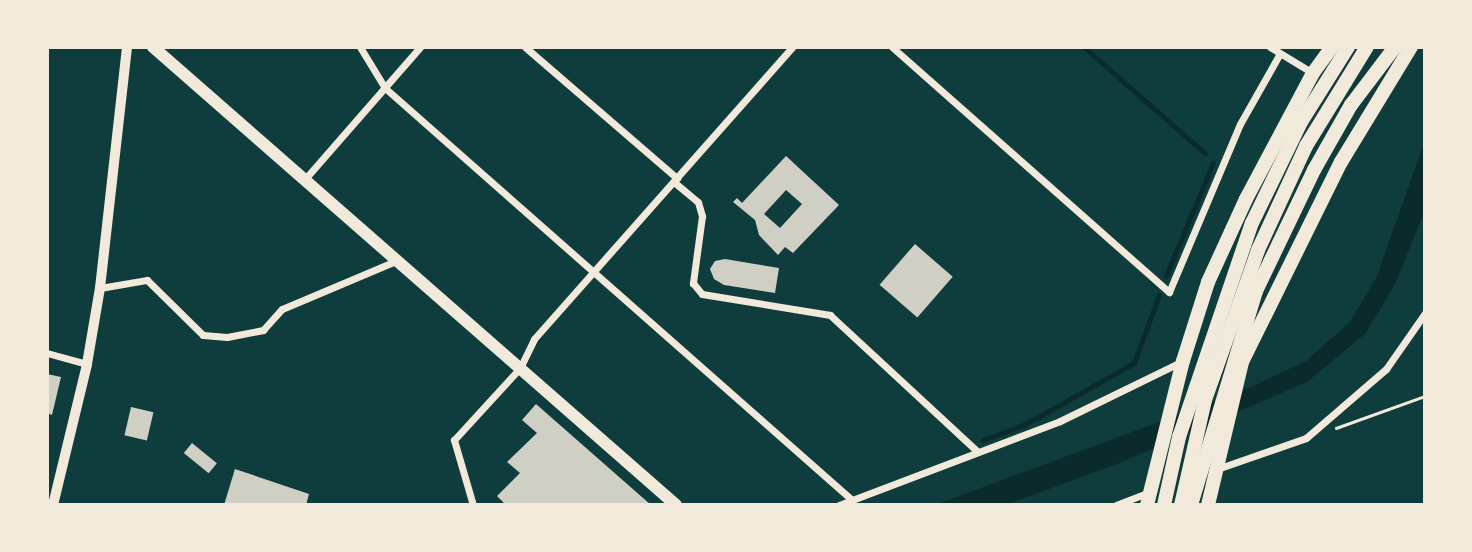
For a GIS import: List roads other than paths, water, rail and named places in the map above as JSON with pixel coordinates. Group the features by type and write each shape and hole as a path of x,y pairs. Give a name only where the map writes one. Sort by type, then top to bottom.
{"highway":[{"path":"1147,499 1183,361 1208,282 1246,198 1313,73 1332,47"},
{"path":"1164,505 1179,438 1252,223 1301,122 1348,47"},
{"path":"1181,505 1205,400 1258,250 1306,146 1367,47"},
{"path":"1191,505 1256,290 1320,159 1351,105 1395,47"},
{"path":"1208,505 1242,362 1341,162 1411,47"}],"main road":[{"path":"153,47 676,505"}],"street":[{"path":"53,505 88,364 100,288 127,47"},
{"path":"360,47 384,88 852,500"},
{"path":"305,178 419,47"},
{"path":"526,47 698,202 702,216 694,283 702,294 830,315 977,451"},
{"path":"473,505 454,440 520,368 534,340 792,47"},
{"path":"892,47 1169,292 1240,124 1279,55"},
{"path":"1270,47 1279,55 1313,73"},
{"path":"100,288 147,280 202,335 227,337 263,330 282,309 398,260"},
{"path":"1216,469 1306,438 1387,369 1425,313"},
{"path":"47,353 88,364"},
{"path":"839,505 1060,421 1183,361"},
{"path":"1116,505 1147,499"}],"water":[{"path":"1425,140 1425,210 1396,282 1366,333 1307,382 1117,464 1005,505 935,505 1240,392 1306,361 1350,322 1377,276"}],"waterway":[{"path":"1084,47 1205,153"},
{"path":"1166,276 1213,163"},
{"path":"983,440 1024,425 1134,363 1159,295"}]}
